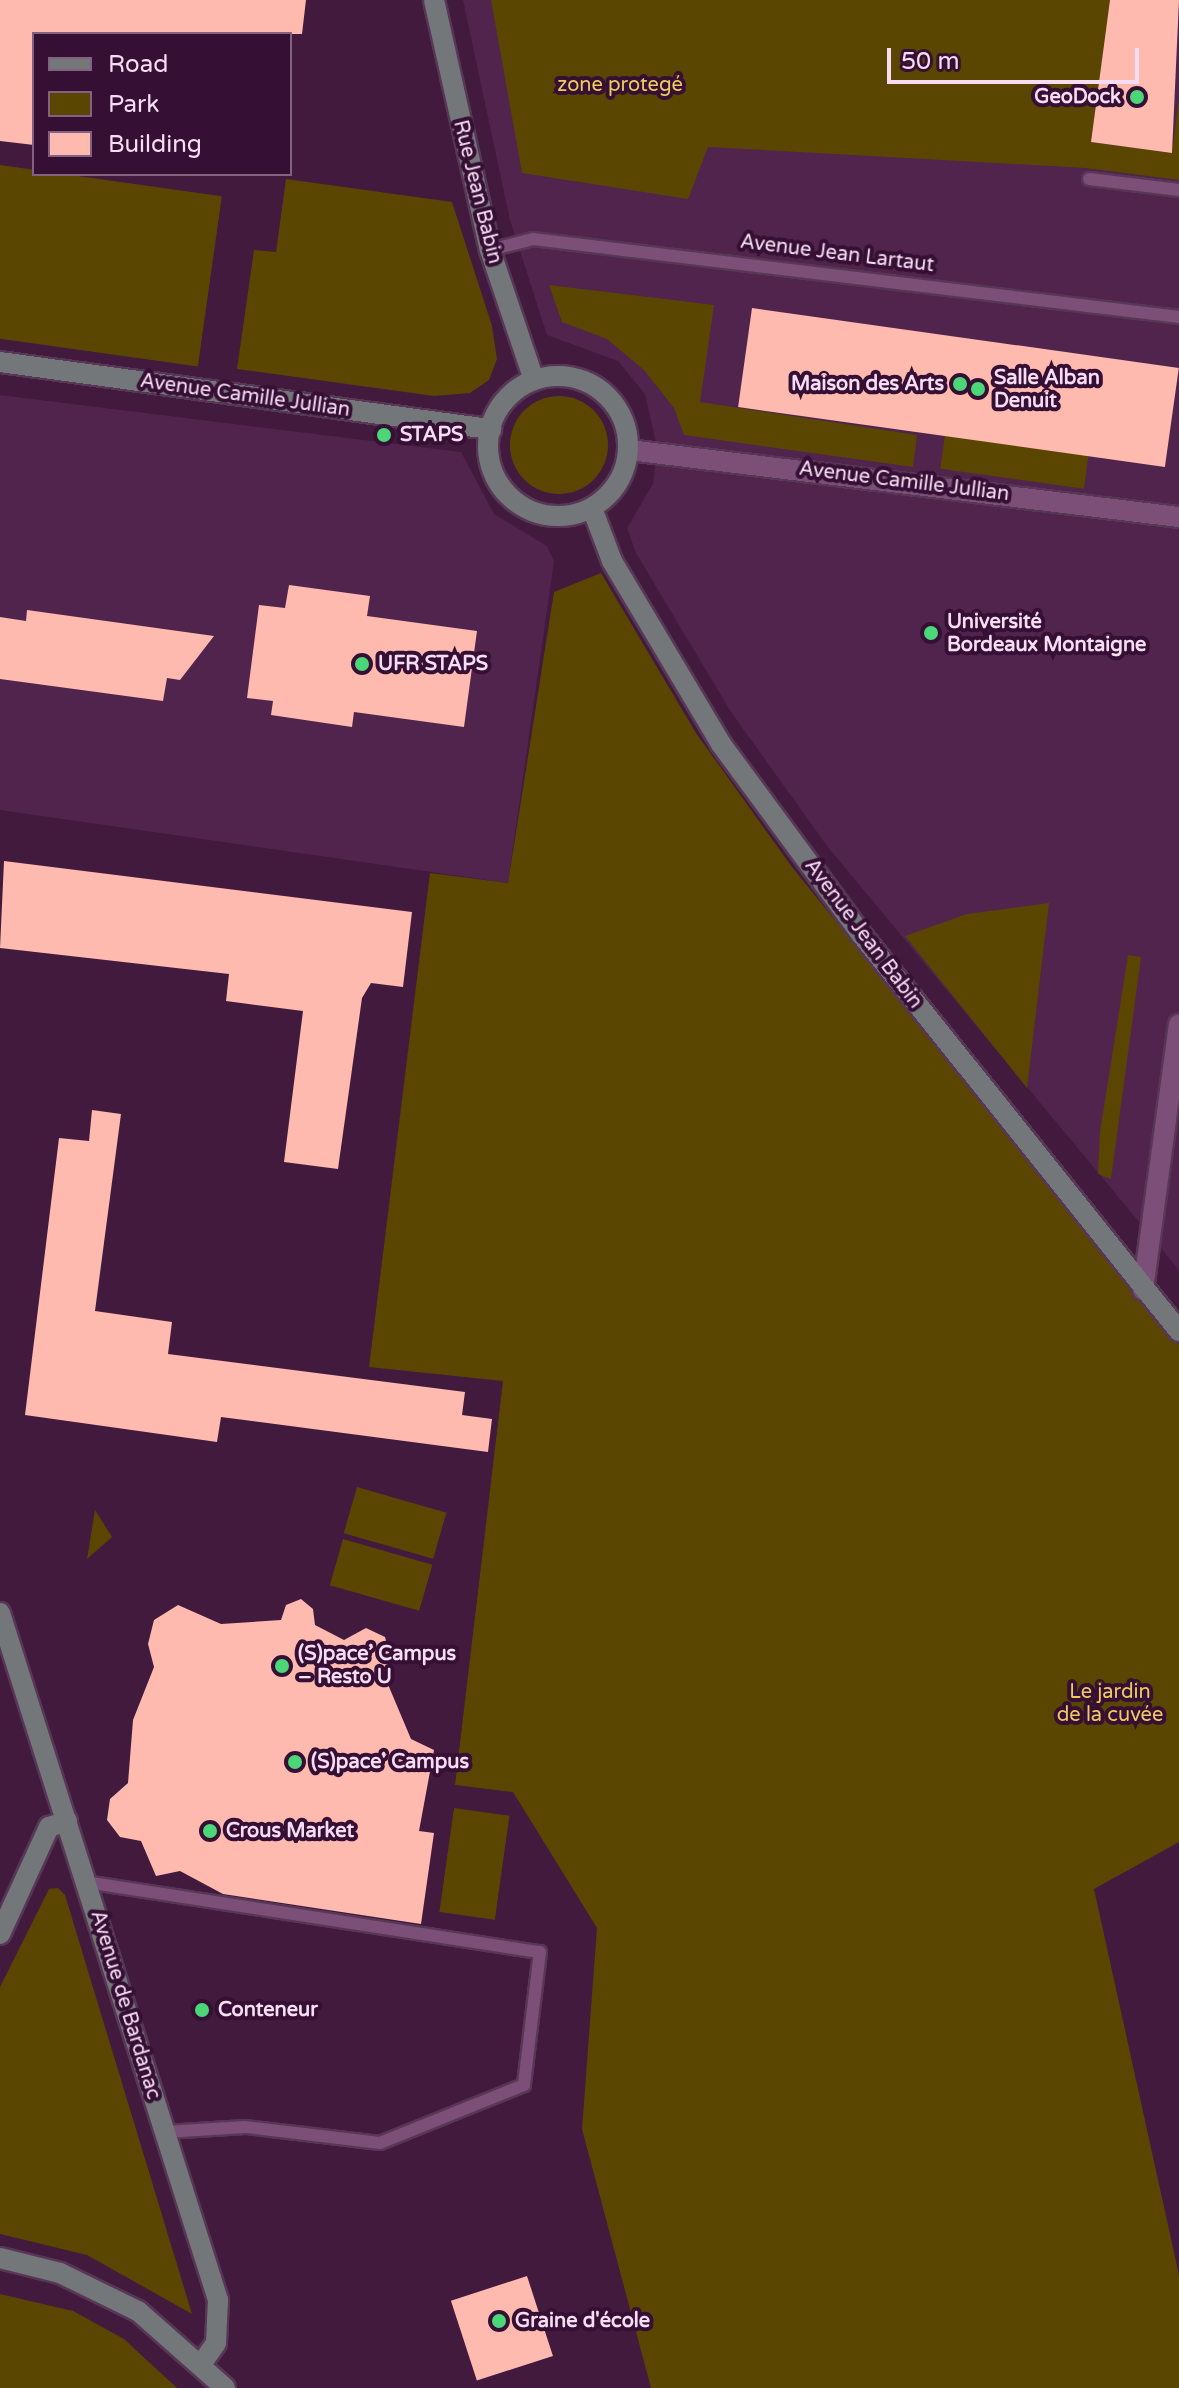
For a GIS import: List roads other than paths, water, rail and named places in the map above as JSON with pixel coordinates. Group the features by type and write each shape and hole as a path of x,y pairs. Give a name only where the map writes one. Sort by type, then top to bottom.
{"street":[{"name":"Rue Jean Babin","path":"434,0 490,250 534,380"},
{"name":"Avenue Camille Jullian","path":"0,362 491,429"},
{"path":"580,379 600,390 621,417 629,450 617,484 592,508 552,517 515,501 492,469 491,429 500,408 534,380 580,379"},
{"name":"Avenue Camille Jullian","path":"629,450 1179,517"},
{"name":"Avenue Jean Babin","path":"592,508 612,561 721,744 1143,1290 1179,1331"},
{"path":"1143,1290 1179,1024"},
{"name":"Avenue de Bardanac","path":"0,1613 218,2300 216,2343 202,2363"},
{"path":"0,1934 49,1827 67,1821"},
{"path":"0,2258 100,2290 174,2336 225,2388"}],"lane":[{"path":"1089,179 1179,190"},
{"name":"Avenue Jean Lartaut","path":"490,250 533,239 1179,317"},
{"path":"86,1882 139,1896 540,1952 524,2085 380,2143 245,2127 165,2132"}],"place":[{"name":"GeoDock","path":"1137,97"},
{"name":"Maison des Arts","path":"960,384"},
{"name":"Salle Alban Denuit","path":"978,389"},
{"name":"STAPS","path":"384,435"},
{"name":"Université Bordeaux Montaigne","path":"931,633"},
{"name":"UFR STAPS","path":"362,664"},
{"name":"(S)pace’ Campus – Resto U","path":"282,1666"},
{"name":"(S)pace' Campus","path":"295,1762"},
{"name":"Crous Market","path":"210,1831"},
{"name":"Conteneur","path":"202,2010"},
{"name":"Graine d'école","path":"499,2321"}],"park label":[{"name":"zone protegé","path":"620,85"},
{"name":"Le jardin de la cuvée","path":"1110,1704"}]}
